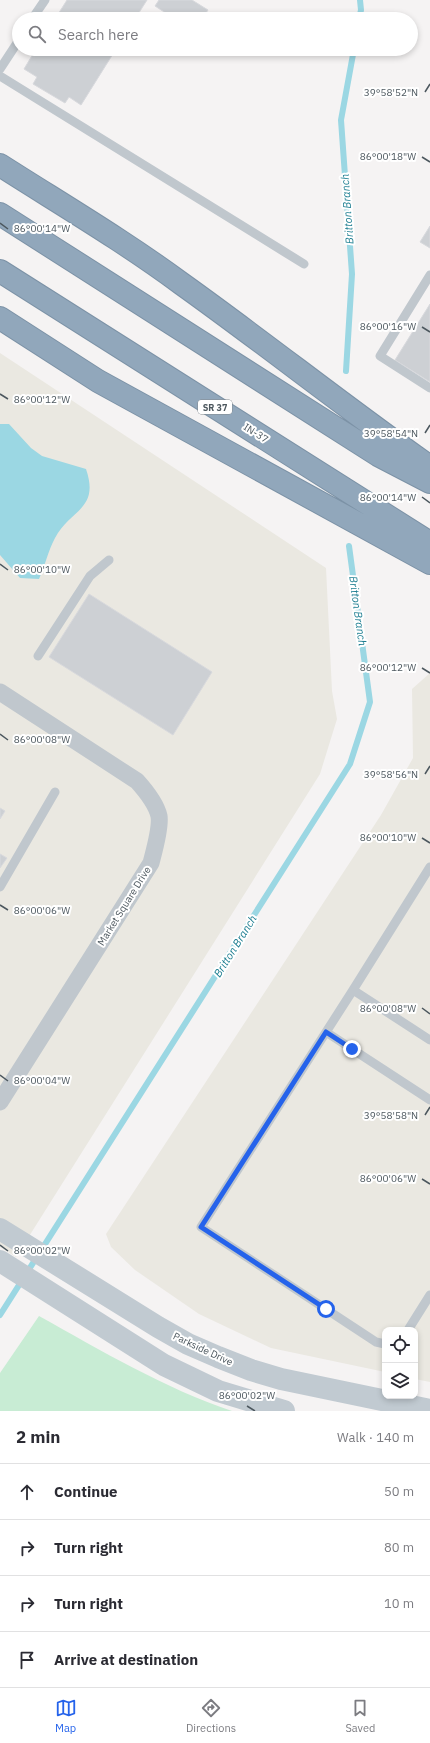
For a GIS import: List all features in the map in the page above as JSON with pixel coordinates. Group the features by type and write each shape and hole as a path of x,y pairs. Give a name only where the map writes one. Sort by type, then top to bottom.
{"highway":[{"path":"0,166 131,249 182,284 381,433 430,467"},
{"path":"0,214 378,455 430,482"},
{"name":"IN-37","path":"0,271 430,543"},
{"path":"0,318 98,381 430,563"}],"street":[{"name":"Market Square Drive","path":"0,692 137,781 147,793 159,817 157,841 151,863 0,1102"},
{"name":"Parkside Drive","path":"0,1229 158,1327 188,1344 218,1357 251,1370 281,1379 389,1403 430,1410"},
{"path":"8,1266 164,1365 218,1391 284,1411"}],"lane":[{"path":"37,12 45,0"},
{"path":"0,69 12,51"},
{"path":"0,76 304,264"},
{"path":"430,276 380,356 430,388"},
{"path":"38,656 90,576 109,560"},
{"path":"0,887 55,792"},
{"path":"382,1343 376,1342 201,1227 430,867"},
{"path":"353,990 430,1040"},
{"path":"326,1032 430,1100"},
{"path":"410,1327 430,1295"}],"shaded area":[{"path":"0,353 326,568 332,691 337,719 320,774 16,1257 0,1247"},
{"path":"430,673 430,1382 418,1380 418,1327 382,1327 382,1371 271,1348 199,1314 135,1270 111,1247 106,1234 381,815 413,758 412,689"}],"green space":[{"path":"39,1316 158,1380 207,1402 232,1411 0,1411 0,1373"}],"water":[{"path":"0,424 9,424 31,448 42,456 86,469 89,483 89,493 86,501 61,528 50,548 39,579 20,578 0,555"}],"building":[{"path":"67,0 147,0 139,12 59,12"},
{"path":"159,0 192,0 208,10 207,12 164,12 155,6"},
{"path":"32,56 112,56 81,105 69,97 65,103 33,84 37,77 24,69"},
{"path":"430,226 430,248 420,242"},
{"path":"430,304 430,382 395,360"},
{"path":"89,594 212,672 173,735 49,657"},
{"path":"0,808 5,811 0,819"},
{"path":"0,854 7,858 0,868"}],"waterway":[{"name":"Britton Branch","path":"360,0 361,12"},
{"name":"Britton Branch","path":"346,371 352,274 341,120 353,56"},
{"name":"Britton Branch","path":"0,1315 350,764 370,702 349,546"}],"route":[{"path":"326,1309 201,1227 326,1032 352,1049"}]}
